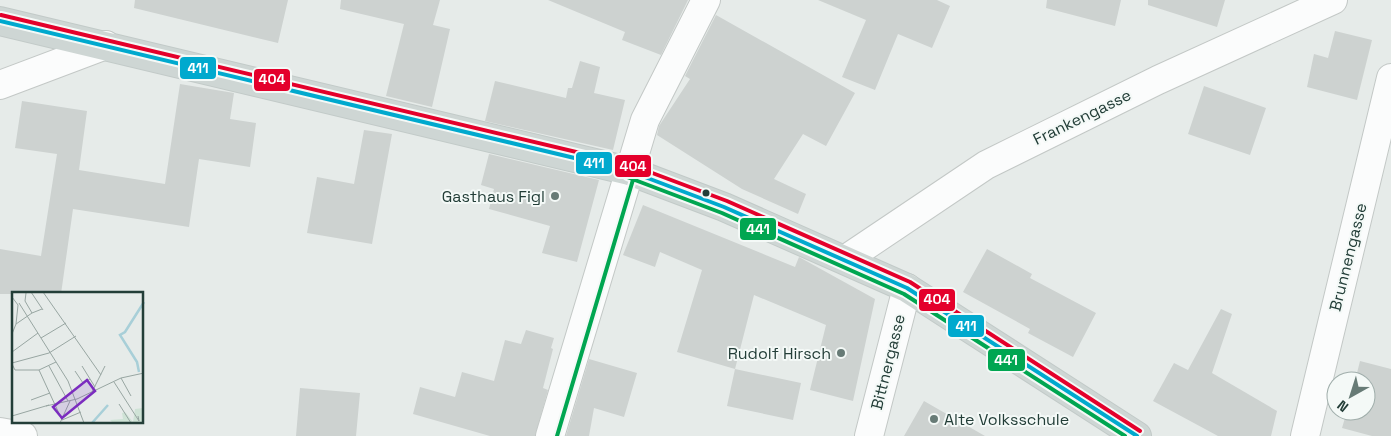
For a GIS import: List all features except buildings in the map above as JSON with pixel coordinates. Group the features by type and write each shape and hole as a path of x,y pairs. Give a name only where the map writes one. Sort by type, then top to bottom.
{"main road":[{"path":"0,21 629,171 724,207 907,288 1137,436"}],"street":[{"path":"550,436 645,120 706,0"},
{"name":"Frankengasse","path":"846,260 986,165 1158,80 1333,0"},
{"path":"0,85 106,45"},
{"name":"Brunnengasse","path":"1305,436 1391,78"},
{"name":"Bittnergasse","path":"869,436 907,288"},
{"path":"0,432 24,436"}],"transit line":[{"name":"404","path":"1,15 631,165 727,201 910,282 1140,431"},
{"name":"411","path":"0,21 629,171 724,207 907,288 1137,436"},
{"name":"441","path":"557,436 635,173"},
{"name":"441","path":"627,177 722,213 904,294 1125,436"}],"place":[{"name":"Gasthaus Figl","path":"555,196"},
{"name":"Rudolf Hirsch","path":"841,353"},
{"name":"Alte Volksschule","path":"934,419"}]}
